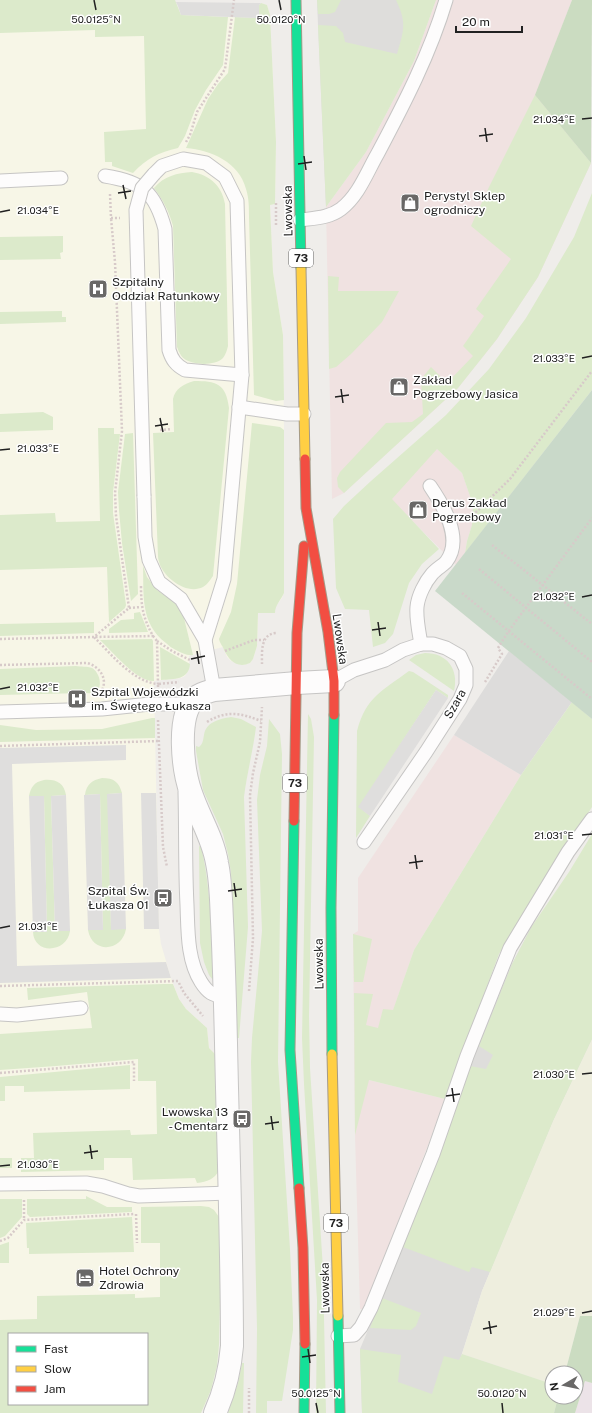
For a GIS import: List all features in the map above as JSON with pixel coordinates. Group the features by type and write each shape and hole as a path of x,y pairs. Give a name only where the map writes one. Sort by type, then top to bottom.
{"main road":[{"name":"Lwowska","path":"296,0 307,517 297,633 290,1050 303,1248 305,1324 304,1413"},
{"name":"Lwowska","path":"307,517 328,632 334,681 331,893 332,1040 340,1413"}],"street":[{"path":"215,1413 230,1370 232,1346 230,1193 221,893 217,862 211,840 190,792 185,769 184,724 190,704 202,693 214,690 297,682 334,681"}],"lane":[{"path":"300,220 329,216 342,208 357,192 408,95 446,0"},
{"path":"205,640 224,579 242,375 237,201 225,177 206,163 183,160 162,166 142,188 136,210 145,537 149,560 159,582 181,599 205,640 214,690"},
{"path":"0,181 61,178"},
{"path":"108,182 125,180 140,186 152,197 160,211 165,229 169,350 172,358 177,365 185,370 242,375"},
{"path":"239,407 287,414 304,414"},
{"path":"421,644 418,628 417,607 421,592 432,574 446,561 451,552 453,539 450,520 441,501 430,486"},
{"name":"Szara","path":"334,681 354,670 385,660 403,650 421,644 432,644 446,648 460,656 466,669 466,685 460,699 364,842"},
{"path":"0,712 102,709 150,704 190,704"},
{"path":"185,769 186,889 190,954 200,981 205,988 213,995 225,997"},
{"path":"338,1336 354,1335 361,1327 371,1308 433,1154 467,1056 510,948 568,852 592,819"},
{"path":"0,1014 17,1015 81,1008"},
{"path":"0,1184 86,1183 136,1195 230,1193"}],"path":[{"path":"183,160 183,147 190,135 197,112 225,69 234,0"},
{"path":"108,182 115,270 122,431 115,493 116,516 129,608"},
{"path":"111,218 137,217"},
{"path":"453,539 471,516 510,479 592,371"},
{"path":"482,686 502,654 498,648 508,632 592,518"},
{"path":"492,545 592,624"},
{"path":"479,569 592,662"},
{"path":"462,593 592,699"},
{"path":"94,637 129,608 141,607"},
{"path":"0,639 153,636 157,641 172,651 192,661"},
{"path":"94,637 135,676 150,683 158,684 157,641"},
{"path":"222,653 226,650 254,640 264,640"},
{"path":"0,665 87,663 97,667 104,679 103,690 100,694"},
{"path":"0,746 184,740 200,741 203,727 207,722 217,717 237,713 261,721"},
{"path":"0,986 178,981"},
{"path":"0,1073 134,1062 134,1081"},
{"path":"136,1195 137,1243"},
{"path":"0,1241 8,1238 24,1220 136,1214"}],"shaded area":[{"name":"Szpital Wojewódzki im. Świętego Łukasza","path":"0,0 167,15 258,18 261,3 267,5 270,15 276,142 275,204 270,205 273,272 283,335 284,593 275,607 275,613 258,613 257,646 253,659 250,663 243,665 231,661 227,657 223,647 189,656 189,669 185,676 181,678 154,681 159,929 161,944 179,999 186,1009 207,1028 209,1048 216,1055 220,1222 219,1345 217,1366 211,1390 201,1413 0,1413"},
{"path":"317,0 436,0 326,207 318,25"},
{"path":"436,0 572,0 536,95 591,163 538,277 497,339 458,388 344,493 332,499 326,207 366,152 414,61"},
{"path":"176,2 261,3 259,5 259,18 181,15"},
{"path":"436,448 462,473 473,505 472,525 465,553 456,565 391,499"},
{"path":"509,651 572,702 521,775 454,735"},
{"path":"436,690 448,698 370,816 358,807"},
{"path":"454,735 521,775 414,950 369,1080 445,1099 364,1309 360,1309 355,1135 353,934 358,931 358,878"},
{"path":"126,745 126,760 12,764 17,966 166,962 171,978 0,983 0,748"},
{"path":"122,793 126,929 111,930 107,794"},
{"path":"141,793 156,793 159,929 144,929"},
{"path":"100,794 103,930 88,930 84,795"},
{"path":"66,795 70,931 55,931 51,796"},
{"path":"29,796 44,796 47,932 33,932"},
{"path":"532,926 592,1039 553,1121 482,1291 443,1413 362,1413 360,1349 403,1247 468,1070 512,964"},
{"path":"585,1381 592,1383 592,1413 575,1413 578,1405 584,1405"}],"green space":[{"path":"0,0 175,0 181,15 228,17 223,65 206,90 195,110 185,136 178,148 153,157 133,173 112,166 112,162 105,162 104,132 146,129 144,36 95,37 95,30 0,33"},
{"path":"317,0 341,0 335,12 329,14 318,14"},
{"path":"396,0 436,0 414,61 366,152 326,207 318,25 336,26 343,33 345,42 397,54 403,32 403,21"},
{"path":"572,0 592,0 591,163 535,95"},
{"path":"261,3 267,5 270,15 276,142 275,204 270,205 273,272 283,335 284,400 276,401 254,395 249,207 246,189 237,171 223,159 205,151 186,148 208,99 218,84 228,73 235,17 258,18 259,5"},
{"path":"535,95 591,163 538,277 497,339 458,388 344,493 338,487 337,478 340,472 386,423 412,422 423,414 421,379 431,367 447,383 473,356 463,346 484,316 476,309 511,259 471,226"},
{"path":"181,173 198,173 214,182 221,192 225,204 228,346 226,354 223,358 219,361 205,364 186,360 181,356 177,347 173,226 170,215 154,188 166,178"},
{"path":"592,193 592,390 465,553 472,525 473,505 462,473 437,449 392,499 439,549 422,564 409,583 393,634 385,643 373,647 369,610 345,609 336,588 333,519 344,506 371,481 446,415 489,369 526,318 574,237"},
{"path":"63,236 63,252 60,253 61,259 0,260 0,237"},
{"path":"328,276 339,277 338,291 399,291 382,322 351,354 336,367 329,369"},
{"path":"62,311 62,317 66,317 66,322 0,324 0,312"},
{"path":"194,381 208,382 219,385 225,393 229,408 213,576 203,587 190,589 172,580 163,570 159,562 153,433 174,432 174,395 180,387"},
{"path":"592,390 592,719 435,591"},
{"path":"43,412 53,417 53,430 0,432 0,414"},
{"path":"252,423 280,427 284,430 284,593 277,605 275,613 258,613 257,646 253,659 250,663 241,665 237,664 228,657 219,639 231,612 237,584"},
{"path":"98,428 114,428 114,434 120,434 113,492 113,513 126,605 125,608 109,622 107,567 0,570 0,515 55,513 56,522 100,521"},
{"path":"133,433 138,594 131,601 122,543 118,492 125,434"},
{"path":"143,566 147,577 157,590 175,603 183,614 193,655 184,654 171,647 152,627 145,608"},
{"path":"140,612 148,632 109,633 109,629 121,620 134,619 134,613"},
{"path":"94,622 94,633 0,636 0,624"},
{"path":"152,639 154,681 140,677 133,672 100,640"},
{"path":"160,647 190,664 187,673 184,676 180,678 161,680"},
{"path":"425,653 440,656 450,664 455,676 454,691 409,660 416,655"},
{"path":"76,666 90,667 97,672 100,685 97,691 94,693 0,695 0,669"},
{"path":"409,671 413,672 448,695 448,698 436,690 359,807 370,816 356,838 357,731 365,710 370,702 383,690"},
{"path":"572,702 592,719 592,807 499,954 445,1099 369,1080 355,1135 354,993 373,994 366,1025 378,1028 383,1009 393,1010 414,950 521,775"},
{"path":"308,714 311,719 314,737 309,1016 310,1068 323,1269 326,1413 316,1413 317,1300 302,1038"},
{"path":"231,717 241,719 256,727 244,797 248,927 239,1038 236,1038 231,873 223,834 203,790 196,751 196,746 199,747 203,742 205,731 210,724 218,720"},
{"path":"155,718 155,738 0,742 0,725 36,730 102,729"},
{"path":"269,719 280,734 282,754 278,1062 290,1249 293,1330 282,1401 267,1401 267,1413 256,1413 257,1329 251,1062 262,931 257,800 260,775 267,746"},
{"path":"102,778 110,779 118,783 122,793 108,794 111,929 126,929 119,942 113,946 107,947 95,943 88,930 103,930 100,794 85,795 90,784 95,780"},
{"path":"44,780 52,780 59,783 63,787 66,795 51,796 55,931 70,931 68,938 63,944 51,948 44,948 39,945 33,932 47,932 44,796 29,796 34,785"},
{"path":"592,834 592,1039 553,1121 490,1272 472,1267 469,1272 403,1247 468,1070 470,1066 486,1069 493,1055 479,1046 512,964 532,926 569,872"},
{"path":"199,846 201,847 208,888 214,955 213,980 209,975 204,962 200,943"},
{"path":"353,934 372,939 363,982 354,982"},
{"path":"173,984 179,999 186,1009 207,1028 209,1048 216,1055 219,1170 215,1176 210,1180 197,1183 195,1178 133,1180 132,1158 104,1158 104,1170 21,1172 21,1158 34,1158 33,1133 130,1130 131,1135 157,1134 156,1081 138,1081 138,1059 0,1070 0,1034 92,1028 87,992 28,1000 27,988"},
{"path":"592,1039 592,1316 580,1316 567,1365 544,1365 544,1381 462,1354 482,1291 553,1121"},
{"path":"130,1065 130,1089 24,1092 24,1086 5,1086 5,1101 0,1101 0,1077"},
{"path":"0,1158 12,1158 12,1168 0,1168"},
{"path":"86,1196 107,1207 132,1207 132,1212 30,1217 27,1214 27,1199 86,1199"},
{"path":"0,1199 22,1199 22,1217 5,1236 0,1238"},
{"path":"141,1207 209,1207 214,1210 219,1217 221,1259 219,1345 217,1366 211,1390 201,1413 0,1413 0,1320 37,1319 37,1296 135,1294 135,1298 160,1297 160,1243 141,1243"},
{"path":"132,1217 134,1252 29,1254 29,1248 27,1248 26,1223"},
{"path":"9,1242 9,1263 0,1263 0,1245"},
{"path":"382,1298 421,1313 416,1326 411,1330 370,1328"},
{"path":"580,1316 592,1316 592,1383 585,1381 584,1384 584,1365 567,1365"},
{"path":"360,1349 401,1355 398,1382 432,1394 444,1356 459,1360 462,1354 544,1381 544,1405 556,1405 554,1413 362,1413"},
{"path":"242,1363 244,1363 243,1413 228,1413 238,1383"},
{"path":"556,1405 578,1405 575,1413 554,1413"}],"traffic: fast":[{"path":"296,0 301,268"},
{"path":"332,1054 331,908 334,715"},
{"path":"294,821 290,1050 299,1188"},
{"path":"338,1316 340,1413"},
{"path":"304,1413 305,1344"}],"traffic: slow":[{"path":"301,268 305,459"},
{"path":"332,1054 338,1316"}],"traffic: jam":[{"path":"305,459 306,508 328,632 334,681 334,715"},
{"path":"294,821 297,633 304,546"},
{"path":"299,1188 303,1248 305,1344"}],"place":[{"name":"Perystyl Sklep ogrodniczy","path":"410,203"},
{"name":"Szpitalny Oddział Ratunkowy","path":"98,289"},
{"name":"Zakład Pogrzebowy Jasica","path":"399,387"},
{"name":"Derus Zakład Pogrzebowy","path":"418,510"},
{"name":"Szpital Wojewódzki im. Świętego Łukasza","path":"77,699"},
{"name":"Szpital Św. Łukasza 01","path":"163,898"},
{"name":"Lwowska 13 - Cmentarz","path":"242,1119"},
{"name":"Hotel Ochrony Zdrowia","path":"85,1278"}]}
